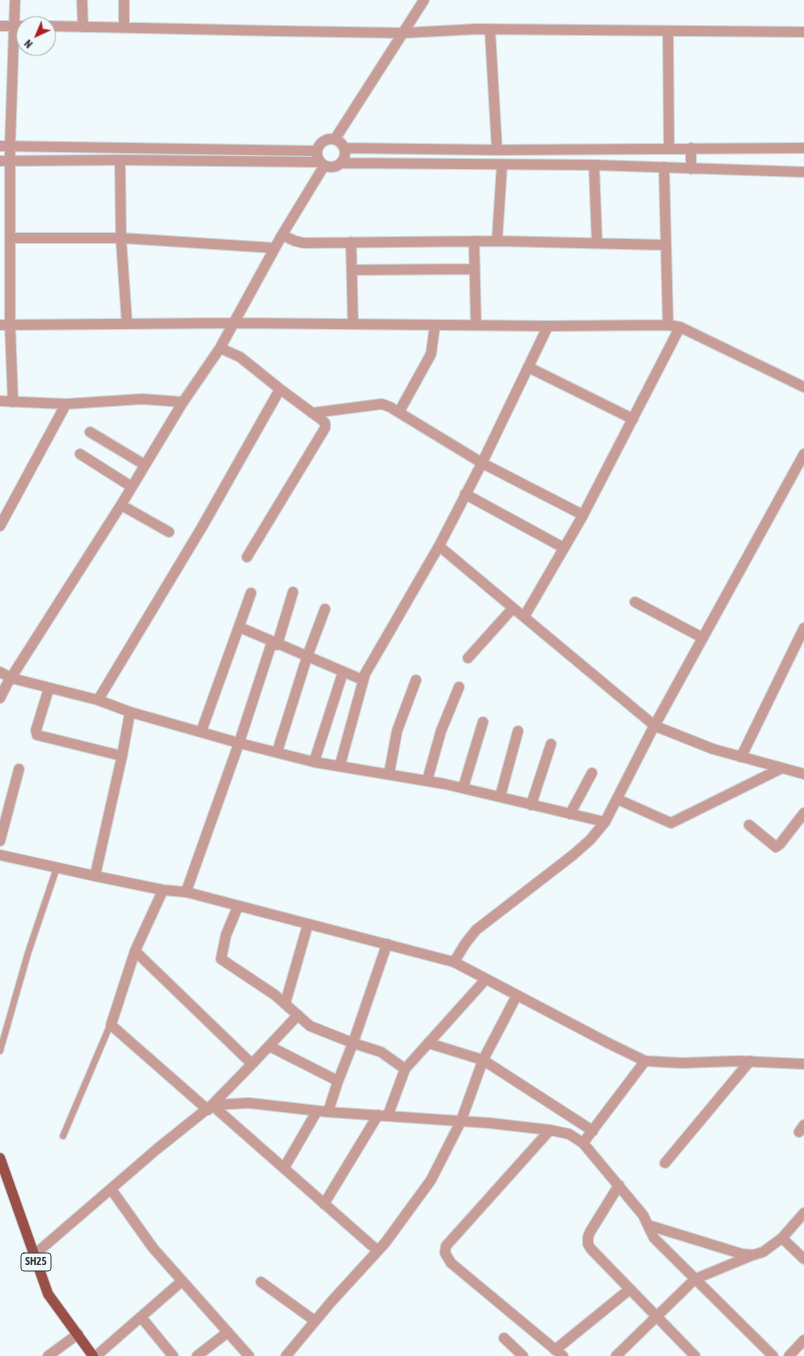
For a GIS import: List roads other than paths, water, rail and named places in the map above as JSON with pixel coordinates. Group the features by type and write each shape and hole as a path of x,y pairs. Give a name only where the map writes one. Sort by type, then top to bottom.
{"main road":[{"name":"SH25","path":"0,1158 48,1294 95,1356"}],"street":[{"path":"15,0 17,16"},
{"path":"82,0 83,27"},
{"path":"124,0 124,28"},
{"path":"335,139 424,0"},
{"path":"0,26 16,26"},
{"path":"56,26 403,33 490,30 804,32"},
{"path":"490,30 497,150"},
{"path":"668,32 669,148"},
{"path":"13,402 10,325 10,238 5,146 16,52"},
{"path":"322,164 316,156 316,150 325,139 335,139 339,141 344,148 344,159 341,163"},
{"path":"5,146 316,150"},
{"path":"344,148 497,150 804,148"},
{"path":"691,148 691,169"},
{"path":"5,161 120,160 322,164 333,167 341,163 594,165 804,172"},
{"path":"120,160 121,238 127,324"},
{"path":"0,698 11,678 121,505 183,402 220,348 322,164"},
{"path":"497,241 502,165"},
{"path":"594,165 597,244"},
{"path":"664,167 668,325"},
{"path":"282,236 304,243 497,241 666,245"},
{"path":"10,238 121,238 275,248"},
{"path":"474,241 476,325"},
{"path":"351,242 353,324"},
{"path":"352,270 475,269"},
{"path":"0,325 234,323 548,326 668,325 680,327 804,387"},
{"path":"399,412 431,354 435,325"},
{"path":"340,765 363,680 369,666 439,546 482,463 548,326"},
{"path":"524,617 583,515 680,327"},
{"path":"220,348 240,356 325,423 325,428 247,557"},
{"path":"528,367 633,419"},
{"path":"98,700 202,527 280,389"},
{"path":"0,401 66,404 142,400 183,402"},
{"path":"0,526 66,404"},
{"path":"312,412 382,404 399,412 482,463 583,515"},
{"path":"90,432 145,465"},
{"path":"80,454 132,487"},
{"path":"454,962 476,930 573,855 590,840 605,822 655,726 804,454"},
{"path":"465,494 564,548"},
{"path":"121,505 169,532"},
{"path":"439,546 655,726 713,749 804,774"},
{"path":"186,892 293,592"},
{"path":"201,732 251,593"},
{"path":"635,602 703,638"},
{"path":"468,658 513,608"},
{"path":"277,752 307,657 325,609"},
{"path":"239,627 274,644 363,680"},
{"path":"741,757 804,628"},
{"path":"0,672 11,678 98,700 130,712 239,743 314,762 340,765 463,788 605,822"},
{"path":"314,762 343,672"},
{"path":"389,774 397,731 416,680"},
{"path":"427,781 441,731 459,687"},
{"path":"49,688 36,730 37,735 122,756"},
{"path":"95,876 122,756 130,712"},
{"path":"463,788 483,722"},
{"path":"500,797 518,731"},
{"path":"531,805 551,744"},
{"path":"617,799 672,823 782,768"},
{"path":"0,841 19,769"},
{"path":"570,814 592,773"},
{"path":"749,825 776,846 780,844 804,813"},
{"path":"0,855 163,890 186,892 454,962 608,1043 645,1060 682,1063 750,1061 804,1064"},
{"path":"163,890 135,951 111,1023 112,1027 284,1168 378,1251"},
{"path":"238,906 226,935 221,959 285,1004 310,1026 381,1052 405,1068"},
{"path":"285,1004 308,924"},
{"path":"328,1112 387,944"},
{"path":"135,951 252,1064"},
{"path":"324,1204 383,1115 405,1068 486,978"},
{"path":"286,1356 315,1321 385,1243 431,1180 461,1121 483,1060 518,995"},
{"path":"34,1255 157,1149 210,1107 298,1015"},
{"path":"428,1043 483,1060 593,1131"},
{"path":"269,1046 338,1081"},
{"path":"583,1143 645,1060"},
{"path":"665,1163 750,1061"},
{"path":"210,1107 249,1103 328,1112 461,1121 550,1130 568,1134 583,1143 619,1185 643,1215 654,1238 772,1356"},
{"path":"284,1168 317,1111"},
{"path":"550,1130 446,1246 446,1253 451,1263 559,1353 630,1289"},
{"path":"619,1185 590,1232 588,1244 591,1249 695,1356"},
{"path":"111,1189 153,1248 249,1356"},
{"path":"616,1356 695,1279 763,1252 782,1238 804,1213"},
{"path":"648,1225 742,1254 754,1256"},
{"path":"782,1238 804,1259"},
{"path":"95,1356 182,1281"},
{"path":"261,1282 315,1321"},
{"path":"141,1317 173,1356"},
{"path":"196,1356 228,1332"},
{"path":"48,1356 78,1334"},
{"path":"504,1338 523,1356"},
{"path":"789,1356 804,1340"}],"lane":[{"path":"0,1051 28,953 57,867"},
{"path":"63,1136 111,1023"}]}
